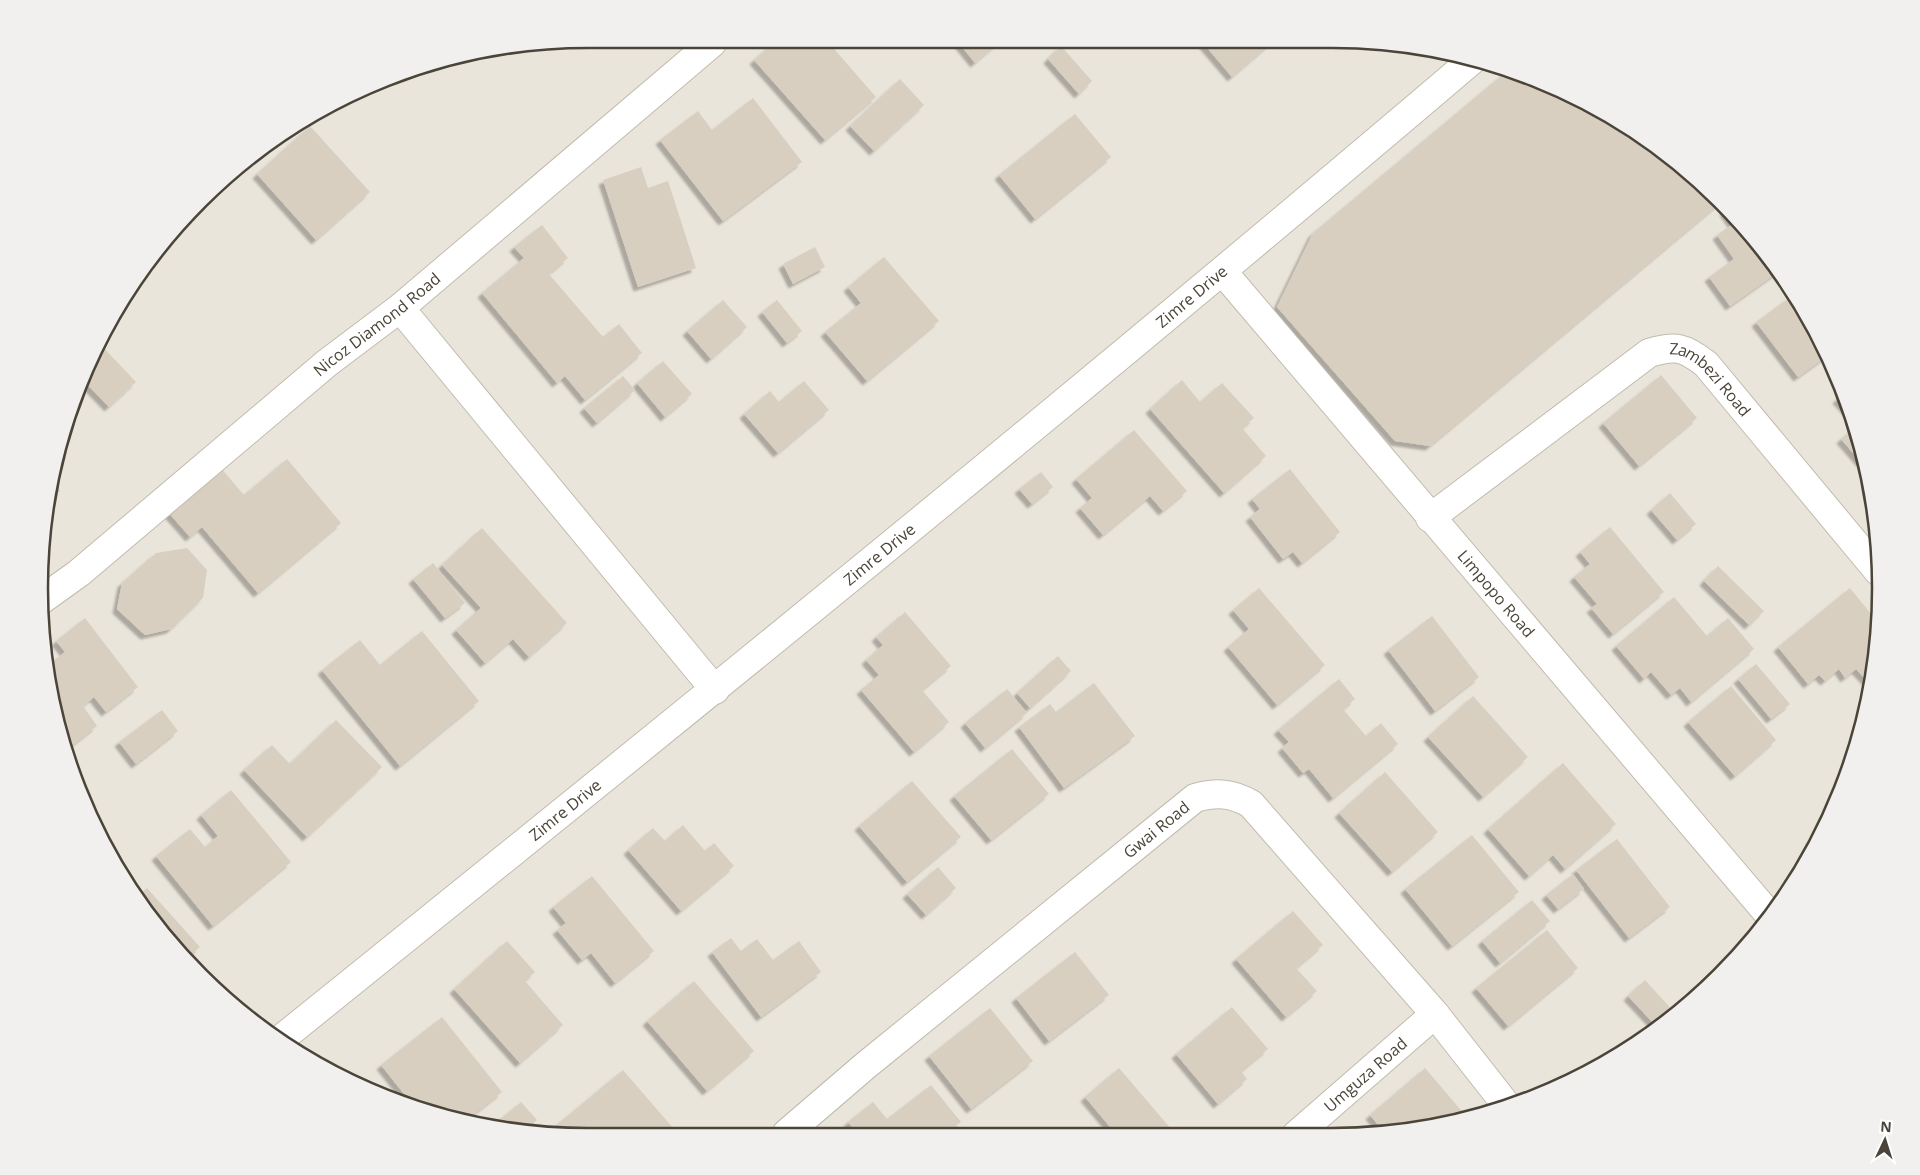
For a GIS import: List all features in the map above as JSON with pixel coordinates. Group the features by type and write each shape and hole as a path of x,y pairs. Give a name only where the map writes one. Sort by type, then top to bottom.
{"street":[{"name":"Nicoz Diamond Road","path":"48,595 79,573 327,363 400,308 707,48"},
{"name":"Zimre Drive","path":"286,1035 715,690 1222,272 1467,65"},
{"name":"Limpopo Road","path":"1222,272 1765,910"},
{"path":"400,308 715,690"},
{"name":"Zambezi Road","path":"1430,518 1649,353 1670,347 1692,353 1706,364 1871,563"},
{"name":"Gwai Road","path":"793,1128 865,1066 1195,798 1213,793 1234,795 1251,804 1435,1014 1503,1100"},
{"name":"Umguza Road","path":"1304,1128 1435,1014"}],"shaded area":[{"path":"552,49 1368,49 1438,58 1506,76 1571,103 1633,139 1689,182 1714,206 1738,231 1781,287 1817,349 1831,381 1844,414 1862,482 1868,517 1872,588 1868,658 1862,693 1844,761 1831,794 1800,858 1781,888 1738,944 1714,969 1689,993 1633,1036 1571,1072 1506,1099 1438,1117 1403,1123 1332,1128 588,1128 552,1126 482,1117 414,1099 349,1072 287,1036 231,993 182,944 159,916 120,858 103,826 76,761 58,693 49,623 49,552 52,517 66,448 76,414 103,349 139,287 182,231 231,182 259,159 317,120 349,103 414,76 482,58"}],"building":[{"path":"767,48 833,48 876,97 825,140 754,60"},
{"path":"963,48 992,48 975,63"},
{"path":"1059,48 1063,48 1092,81 1079,94 1048,59"},
{"path":"1207,48 1265,48 1232,77"},
{"path":"1502,75 1571,103 1603,120 1661,159 1715,207 1430,446 1395,441 1277,307 1313,233"},
{"path":"900,79 924,105 874,151 850,126"},
{"path":"753,98 802,162 723,221 660,140 698,111 712,130"},
{"path":"1075,114 1111,157 1035,219 999,175"},
{"path":"310,126 370,192 316,240 257,174"},
{"path":"641,167 648,188 668,181 696,268 638,287 603,180"},
{"path":"542,225 568,258 549,274 603,337 619,324 642,353 585,400 565,376 557,383 482,293 524,258 514,247"},
{"path":"1732,225 1773,276 1730,306 1709,277 1734,259 1717,235"},
{"path":"815,247 825,267 793,284 783,264"},
{"path":"884,257 939,321 867,381 825,332 861,303 848,287"},
{"path":"1788,298 1822,360 1798,377 1756,322"},
{"path":"723,300 747,327 711,359 687,331"},
{"path":"777,300 802,331 787,343 762,312"},
{"path":"104,348 136,382 109,407 88,385"},
{"path":"663,361 692,394 665,417 637,383"},
{"path":"1661,375 1697,418 1639,466 1603,423"},
{"path":"623,376 635,390 597,423 584,408"},
{"path":"1182,380 1200,402 1222,383 1254,418 1242,428 1266,456 1224,493 1150,409"},
{"path":"804,381 829,410 778,453 744,414 770,391 779,402"},
{"path":"1134,430 1187,491 1163,511 1150,496 1103,535 1080,508 1092,498 1076,479"},
{"path":"1849,432 1856,456 1841,439"},
{"path":"287,459 341,523 258,593 202,527 190,537 168,512 220,467 244,495"},
{"path":"1290,469 1340,532 1302,563 1293,552 1283,559 1250,517 1260,509 1252,499"},
{"path":"1041,472 1053,487 1032,504 1019,489"},
{"path":"58,483 60,492 56,492"},
{"path":"1670,493 1696,524 1677,540 1651,510"},
{"path":"1610,527 1664,592 1613,634 1591,608 1597,604 1574,577 1590,564 1580,552"},
{"path":"482,528 567,623 529,657 513,639 485,663 456,630 481,608 442,565"},
{"path":"187,548 207,570 203,598 171,629 145,635 117,609 122,583 156,553"},
{"path":"433,563 465,603 445,618 413,579"},
{"path":"1718,566 1764,611 1749,625 1704,581"},
{"path":"1259,588 1325,665 1277,705 1228,647 1249,629 1233,610"},
{"path":"1850,588 1871,614 1865,678 1856,669 1845,678 1839,669 1825,681 1819,675 1808,684 1778,647"},
{"path":"1674,597 1707,636 1728,618 1754,649 1691,702 1680,688 1671,695 1651,672 1644,679 1616,646"},
{"path":"905,612 951,666 922,690 949,722 914,752 861,690 879,675 866,660 883,645 876,637"},
{"path":"1432,616 1479,677 1435,711 1388,650"},
{"path":"85,618 138,687 106,712 94,697 83,706 97,726 72,746 58,693 53,662 65,652 56,641"},
{"path":"422,631 479,701 400,766 322,670 360,640 380,665"},
{"path":"1058,656 1071,671 1030,708 1017,693"},
{"path":"1756,664 1790,704 1771,719 1738,679"},
{"path":"1339,679 1355,699 1343,709 1366,736 1381,723 1398,744 1333,798 1309,769 1303,773 1282,748 1289,742 1278,730"},
{"path":"1094,683 1135,736 1064,788 1019,727 1050,704 1056,712"},
{"path":"1731,686 1776,740 1735,776 1688,722"},
{"path":"1007,689 1027,713 985,748 965,723"},
{"path":"1473,696 1528,757 1483,797 1428,737"},
{"path":"162,710 178,731 136,764 119,742"},
{"path":"336,720 382,767 307,837 244,770 272,745 290,764"},
{"path":"1012,749 1049,794 991,840 954,796"},
{"path":"1563,763 1616,824 1565,869 1553,855 1529,876 1488,829"},
{"path":"1385,772 1438,832 1392,872 1339,813"},
{"path":"912,781 961,837 907,882 859,826"},
{"path":"231,790 291,862 213,926 156,856 190,829 205,847 218,836 201,815"},
{"path":"683,825 705,851 714,843 734,866 681,911 628,850 653,828 665,841"},
{"path":"1472,835 1519,892 1452,946 1405,889"},
{"path":"1617,839 1670,907 1629,938 1576,870"},
{"path":"938,867 956,888 926,915 907,894"},
{"path":"1573,874 1584,889 1558,909 1546,895"},
{"path":"592,876 654,951 615,983 591,953 582,960 557,930 566,923 553,907"},
{"path":"147,888 200,947 192,954 159,916 142,892"},
{"path":"1532,900 1550,921 1500,963 1482,941"},
{"path":"1293,911 1323,945 1296,968 1317,991 1286,1017 1236,959"},
{"path":"1547,930 1578,968 1508,1026 1476,988"},
{"path":"731,938 741,951 757,939 773,960 799,941 821,972 761,1017 712,952"},
{"path":"507,941 535,972 525,981 563,1025 520,1063 454,989"},
{"path":"1075,952 1109,995 1049,1041 1016,998"},
{"path":"1645,980 1671,1008 1652,1022 1628,996"},
{"path":"694,981 754,1051 707,1091 647,1021"},
{"path":"1232,1007 1268,1049 1241,1071 1247,1079 1218,1104 1176,1054"},
{"path":"990,1008 1033,1061 971,1109 929,1056"},
{"path":"442,1017 502,1092 473,1115 405,1096 381,1065"},
{"path":"1119,1068 1170,1128 1111,1128 1085,1097"},
{"path":"1425,1068 1462,1111 1403,1123 1378,1125 1370,1115"},
{"path":"623,1070 673,1128 588,1128 555,1126"},
{"path":"931,1085 961,1122 953,1128 853,1128 848,1122 873,1102 887,1119"},
{"path":"521,1102 537,1120 532,1124 499,1120"}]}
